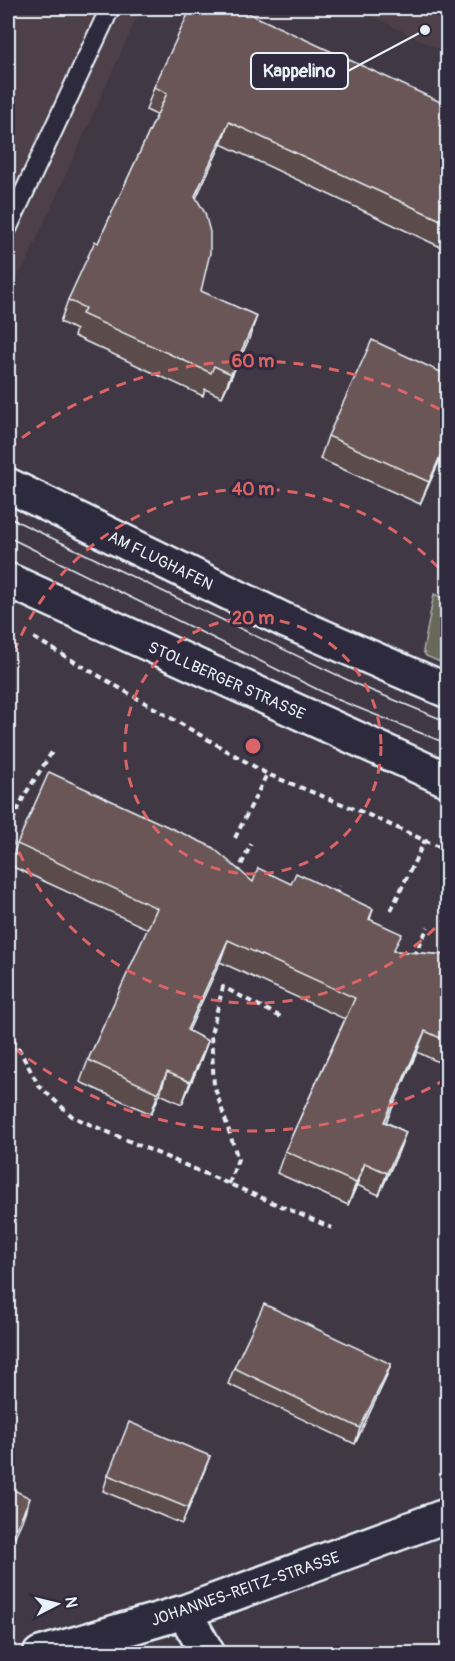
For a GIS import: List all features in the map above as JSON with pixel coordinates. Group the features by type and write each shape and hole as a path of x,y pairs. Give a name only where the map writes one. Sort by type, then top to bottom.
{"street":[{"name":"AM FLUGHAFEN","path":"8,485 284,620 447,692"},
{"name":"STOLLBERGER STRASSE","path":"8,580 447,780"},
{"name":"JOHANNES-REITZ-STRASSE","path":"40,1653 184,1612 447,1515"},
{"path":"184,1612 208,1653"}],"lane":[{"path":"8,227 110,8"}],"path":[{"path":"28,634 267,774 362,812 447,851"},
{"path":"8,831 24,796 52,752"},
{"path":"235,838 267,774"},
{"path":"391,910 425,840"},
{"path":"237,875 251,844"},
{"path":"331,904 339,886"},
{"path":"410,966 428,927"},
{"path":"229,1184 238,1159 214,1085 211,1034 223,987 281,1017"},
{"path":"8,1029 39,1086 73,1118 332,1228"}],"shaded area":[{"path":"16,8 141,8 25,265 8,291 8,26"},
{"path":"356,8 447,8 447,53"}],"green space":[{"path":"434,594 447,600 447,665 426,656 423,651"}],"building":[{"path":"191,8 237,8 447,105 447,223 229,122 195,196 205,213 210,232 210,253 201,291 257,316 231,374 214,366 211,373 82,314 85,308 68,300 95,241 98,243 167,93 154,87"},
{"path":"372,340 447,375 447,440 429,482 328,436"},
{"path":"49,772 212,847 253,882 258,868 291,884 296,873 373,909 369,919 402,934 393,951 447,955 447,1041 425,1031 384,1122 406,1132 387,1173 365,1163 356,1183 285,1151 355,998 228,940 187,1030 208,1041 190,1082 167,1072 158,1093 88,1060 157,908 17,844"},
{"path":"264,1304 391,1364 360,1428 234,1368"},
{"path":"129,1422 210,1456 188,1508 108,1475"},
{"path":"8,1487 30,1498 8,1546"}],"tram line":[{"path":"8,517 358,685 448,722"},
{"path":"8,537 341,701 448,744"}],"place":[{"name":"Kappelino","path":"425,30"}]}
